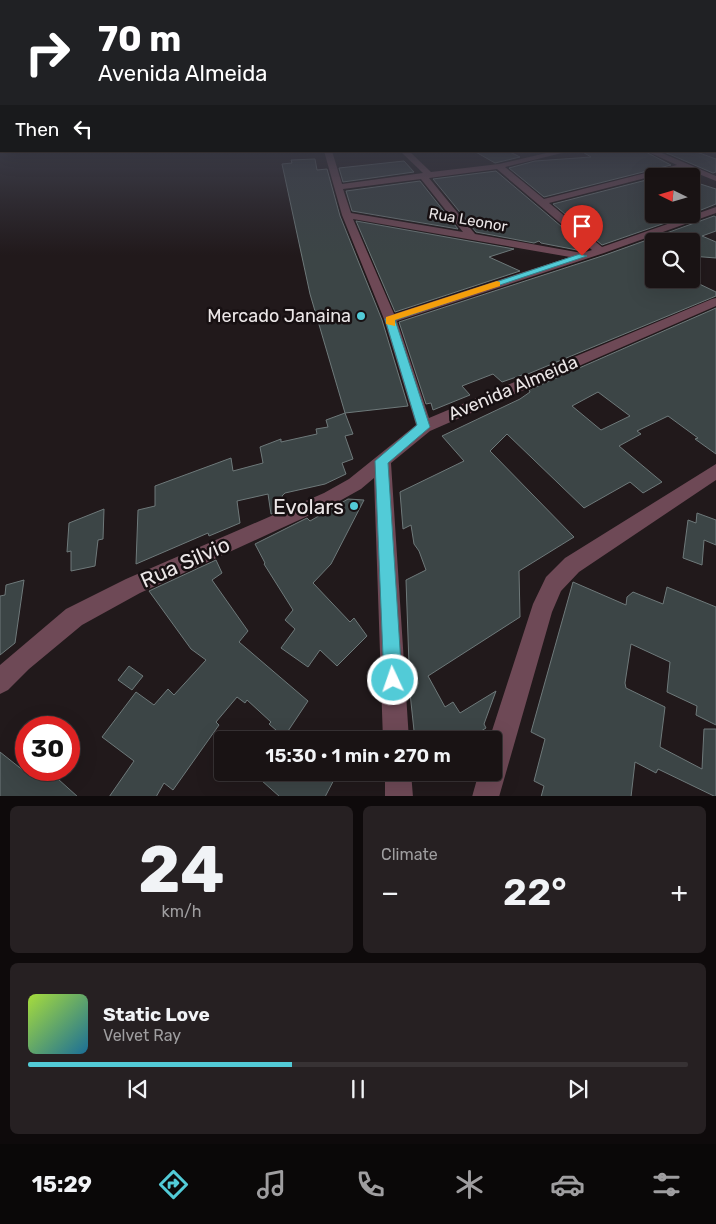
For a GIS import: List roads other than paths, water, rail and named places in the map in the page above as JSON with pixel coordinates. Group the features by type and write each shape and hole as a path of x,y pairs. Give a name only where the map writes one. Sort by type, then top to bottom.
{"street":[{"path":"335,180 347,215 390,319 424,427"},
{"path":"337,187 393,180"},
{"path":"430,180 470,235"},
{"path":"516,180 600,251"},
{"path":"542,202 628,180"},
{"path":"390,319 600,251 716,210"},
{"name":"Rua Leonor","path":"347,215 582,256"},
{"name":"Avenida Almeida","path":"382,461 424,427 716,302"},
{"path":"382,461 396,731"},
{"name":"Rua Silvio","path":"0,682 21,661 74,617 133,586 330,498 356,484 382,461"},
{"path":"502,739 541,612 553,584 572,565 716,471"},
{"path":"398,781 399,796"},
{"path":"485,796 489,781"}],"place":[{"name":"Mercado Janaina","path":"361,316"},
{"name":"Evolars","path":"354,506"}]}
